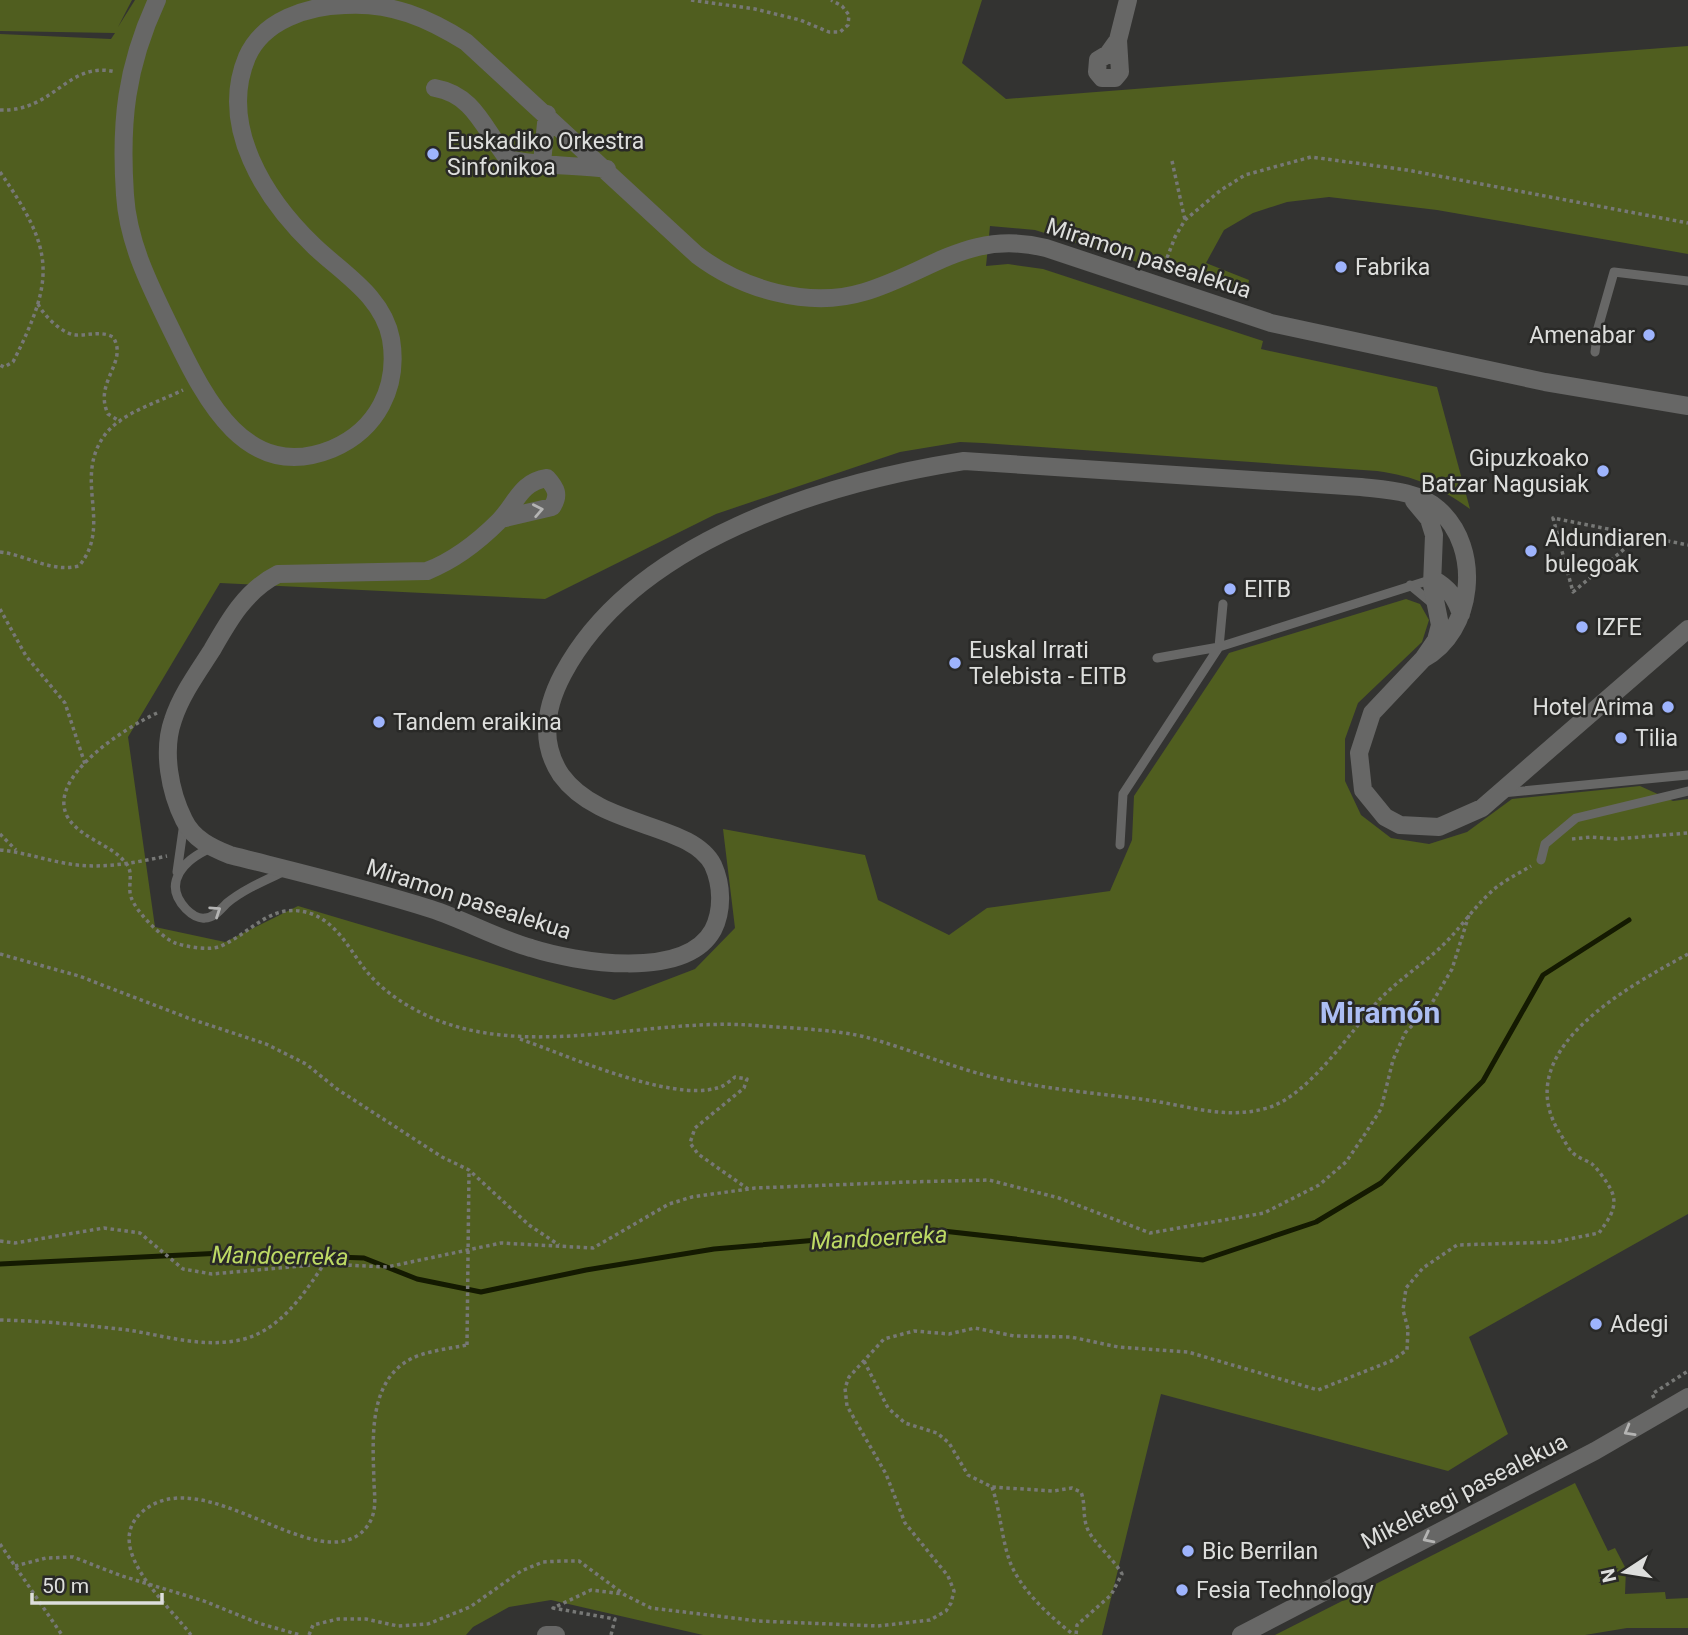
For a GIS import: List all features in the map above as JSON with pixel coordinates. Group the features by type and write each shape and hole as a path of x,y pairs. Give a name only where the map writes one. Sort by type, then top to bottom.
{"street":[{"name":"Miramon pasealekua","path":"157,0 140,36 129,75 122,139 129,222 143,271 197,382 230,428 253,446 275,455 306,456 341,444 374,420 386,395 392,368 390,336 377,307 359,285 314,246 286,217 263,183 238,117 238,89 249,52 275,25 308,9 327,6 374,6 415,15 466,42 705,261 736,279 786,295 831,297 862,292 955,252 1013,242 1046,248 1248,317 1297,329 1567,386 1688,406"},
{"path":"1115,52 1128,0"},
{"path":"435,88 454,91 473,108 508,159 530,164 541,162 607,169"},
{"path":"541,162 547,114"},
{"name":"Miramon pasealekua","path":"184,822 211,848 432,910 532,949 618,964 648,963 676,957 696,948 711,934 718,919 721,902 712,862 692,843 609,813 586,800 562,775 550,752 545,723 552,694 571,659 601,617 645,580 687,553 795,503 919,468 964,461 1361,487 1410,495 1439,510 1454,529 1467,570 1461,614 1446,643 1423,659"},
{"name":"Miramon pasealekua","path":"1410,495 1429,519 1434,553 1426,579 1438,609 1440,625 1436,640 1423,659 1373,713 1359,753 1363,790 1385,817 1400,825 1439,827 1459,820 1501,794 1688,629"},
{"path":"184,822 169,765 167,746 178,706 243,601 263,582 278,574 300,571 427,571 447,563 501,519"},
{"path":"1434,553 1451,545 1463,553"},
{"path":"1426,579 1455,596 1461,614"},
{"name":"Mikeletegi pasealekua","path":"1241,1635 1256,1630 1595,1451 1688,1396"},
{"path":"546,1635 556,1635"}],"lane":[{"path":"1595,352 1614,272 1688,281"},
{"path":"1157,658 1219,648 1426,579"},
{"path":"1410,585 1426,595 1438,609"},
{"path":"1120,845 1123,794 1219,648 1223,604"},
{"path":"1501,794 1688,775"},
{"path":"1541,860 1545,844 1576,818 1688,791"},
{"path":"184,822 175,891 179,902 191,915 205,918 250,889 287,870"},
{"path":"177,876 193,856 211,848"}],"path":[{"path":"691,0 755,9 800,19 829,32 840,32 848,25 849,15 831,0"},
{"path":"0,110 43,102 85,71 100,68 129,75"},
{"path":"1156,286 1175,237 1185,220 1221,190 1245,175 1311,157 1407,170 1688,223"},
{"path":"1172,161 1185,220"},
{"path":"0,172 33,223 41,246 45,283 13,362 4,367 0,365"},
{"path":"38,304 43,314 72,335 107,334 113,337 118,355 103,394 108,414 121,422"},
{"path":"0,552 19,554 42,565 66,569 79,566 94,542 90,491 95,455 104,435 121,422 197,382"},
{"path":"1640,536 1573,592 1553,519 1688,545"},
{"path":"0,609 26,656 65,703 76,728 85,764"},
{"path":"178,706 151,716 99,749 70,780 63,798 66,814 78,829 128,864 132,878 131,895 146,918 171,942 208,949 220,946 262,918 280,910 310,913 329,923 370,976 400,1000 443,1023 518,1038 622,1075 665,1087 717,1088 735,1077 747,1079 744,1088 695,1128 690,1143 698,1154 748,1189"},
{"path":"1570,841 1578,837 1616,839 1688,833"},
{"path":"0,834 17,851"},
{"path":"0,850 17,851 65,864 128,864 180,853"},
{"path":"518,1038 699,1025 748,1025 865,1036 921,1057 1009,1081 1157,1101 1208,1112 1238,1114 1271,1107 1293,1095 1352,1035 1385,995 1447,943 1470,913 1495,888 1541,860"},
{"path":"0,1241 15,1243 104,1227 140,1233 183,1269 212,1274 324,1264 387,1267 501,1242 593,1248 669,1204 692,1197 748,1189 989,1180 1059,1198 1150,1233 1264,1213 1319,1185 1346,1162 1366,1134 1381,1109 1393,1060 1405,1033 1429,1008 1452,969 1470,913"},
{"path":"0,954 79,976 188,1018 266,1044 306,1064 337,1089 442,1157 469,1170 529,1225 560,1246"},
{"path":"309,1635 313,1625 338,1619 366,1619 398,1626 428,1624 449,1618 470,1607 521,1571 542,1562 579,1561 625,1595 651,1608 758,1621 877,1626 912,1625 930,1620 946,1611 954,1591 948,1576 905,1523 886,1474 847,1406 845,1388 849,1377 884,1339 914,1331 949,1334 975,1328 1014,1336 1071,1337 1118,1347 1188,1352 1318,1390 1391,1361 1407,1350 1408,1329 1403,1310 1406,1289 1423,1268 1457,1245 1554,1242 1599,1233 1614,1212 1613,1193 1594,1165 1573,1153 1558,1132 1547,1112 1546,1089 1561,1049 1592,1011 1688,954"},
{"path":"191,1635 150,1585 130,1554 129,1529 150,1506 173,1498 197,1499 321,1541 349,1542 365,1530 375,1515 373,1423 380,1392 400,1369 418,1356 467,1345 469,1170"},
{"path":"0,1320 63,1322 202,1344 245,1339 279,1320 300,1300 324,1264"},
{"path":"864,1360 888,1408 905,1423 937,1433 949,1443 968,1475 992,1488 1053,1491 1072,1488 1081,1492 1086,1504 1084,1519 1088,1532 1113,1558 1122,1574 1111,1595 1077,1625 1075,1635"},
{"path":"992,1488 1002,1516 1008,1558 1017,1575 1028,1593 1075,1635"},
{"path":"0,1544 62,1635"},
{"path":"15,1566 46,1558 73,1557 300,1635"},
{"path":"611,1635 615,1619 553,1608 569,1597 591,1590 625,1595"}],"green space":[{"path":"0,0 132,0 118,27 135,0 982,0 962,63 1006,99 1688,46 1688,254 1437,210 1329,197 1287,202 1253,213 1224,230 1206,263 1249,280 1246,296 1035,230 990,226 986,266 1008,264 1043,269 1263,341 1261,349 1437,387 1470,509 1448,494 1426,484 1377,471 960,442 900,452 716,514 545,599 220,583 128,737 155,927 225,942 298,906 614,1000 695,969 735,928 723,829 865,855 878,900 949,935 987,908 1110,891 1132,840 1134,796 1229,653 1406,599 1420,604 1429,620 1422,642 1358,703 1345,739 1345,781 1361,815 1391,838 1429,844 1467,832 1512,799 1640,786 1673,801 1688,799 1688,1214 1469,1337 1508,1434 1448,1471 1161,1394 1102,1635 703,1635 551,1600 509,1607 473,1627 466,1635 0,1635 0,34 111,39 115,33 0,31"},
{"path":"1575,1483 1608,1551 1615,1548 1626,1569 1625,1594 1665,1592 1666,1599 1688,1598 1688,1628 1627,1628 1585,1635 1275,1635"}],"waterway":[{"name":"Mandoerreka","path":"0,1264 223,1253 364,1258 417,1279 481,1292 586,1270 714,1249 934,1230 1203,1260 1316,1222 1381,1183 1483,1081 1543,975 1629,920"}],"place":[{"name":"Euskadiko Orkestra Sinfonikoa","path":"433,154"},
{"name":"Fabrika","path":"1341,267"},
{"name":"Amenabar","path":"1649,335"},
{"name":"Gipuzkoako Batzar Nagusiak","path":"1603,471"},
{"name":"Aldundiaren bulegoak","path":"1531,551"},
{"name":"EITB","path":"1230,589"},
{"name":"IZFE","path":"1582,627"},
{"name":"Euskal Irrati Telebista - EITB","path":"955,663"},
{"name":"Hotel Arima","path":"1668,707"},
{"name":"Tandem eraikina","path":"379,722"},
{"name":"Tilia","path":"1621,738"},
{"name":"Adegi","path":"1596,1324"},
{"name":"Bic Berrilan","path":"1188,1551"},
{"name":"Fesia Technology","path":"1182,1590"}],"district":[{"name":"Miramón","path":"1380,1013"}]}
